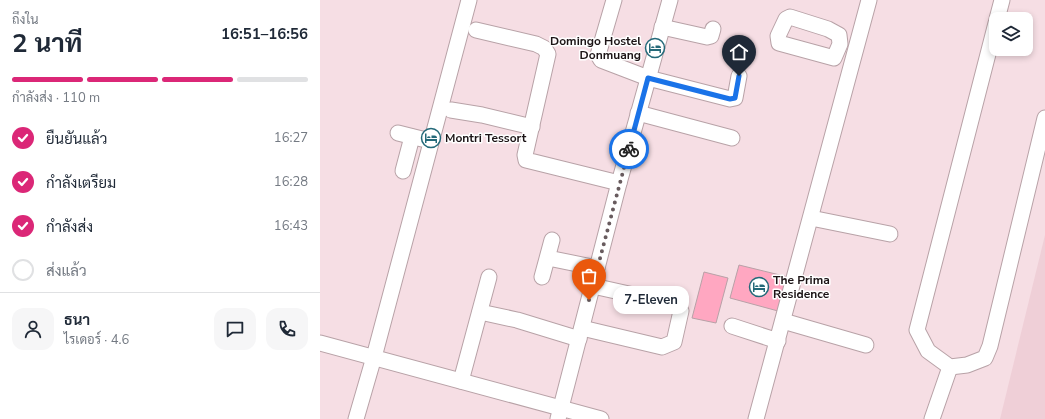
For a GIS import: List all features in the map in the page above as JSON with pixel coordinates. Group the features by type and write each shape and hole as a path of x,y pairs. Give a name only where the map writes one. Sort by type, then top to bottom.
{"street":[{"path":"356,419 374,357 468,0"},
{"path":"614,0 598,55 601,60 648,78 730,99 735,98 739,76"},
{"path":"560,414 619,183 670,0"},
{"path":"756,419 869,0"},
{"path":"999,12 1002,0"},
{"path":"662,27 707,37 711,36 713,29"},
{"path":"476,30 536,44 544,48 548,54 525,155 526,160 619,183"},
{"path":"989,50 917,330 928,351 950,367 967,365 986,358 1045,118"},
{"path":"834,58 852,63"},
{"path":"451,110 482,114 532,127"},
{"path":"638,114 732,138"},
{"path":"403,171 405,135 431,141"},
{"path":"811,218 890,234"},
{"path":"542,276 552,240"},
{"path":"548,258 597,268"},
{"path":"461,381 489,277"},
{"path":"480,312 580,334 662,347 674,342 681,311 674,304 593,286"},
{"path":"783,320 866,345"},
{"path":"732,326 778,341"},
{"path":"320,343 461,381 560,414 601,419"},
{"path":"932,419 950,367"}],"shaded area":[{"path":"1045,235 1045,419 1000,419"}],"building":[{"name":"The Prima Residence","path":"739,265 788,277 778,311 730,298"},
{"path":"704,272 728,278 716,323 692,318"}],"way so far":[{"path":"589,300 629,149"}],"place":[{"name":"Domingo Hostel Donmuang","path":"655,48"},
{"name":"Montri Tessort","path":"431,138"},
{"name":"The Prima Residence","path":"759,287"},
{"name":"7-Eleven","path":"589,300"}],"route":[{"path":"629,149 648,78 730,99 735,98 739,76"}]}
